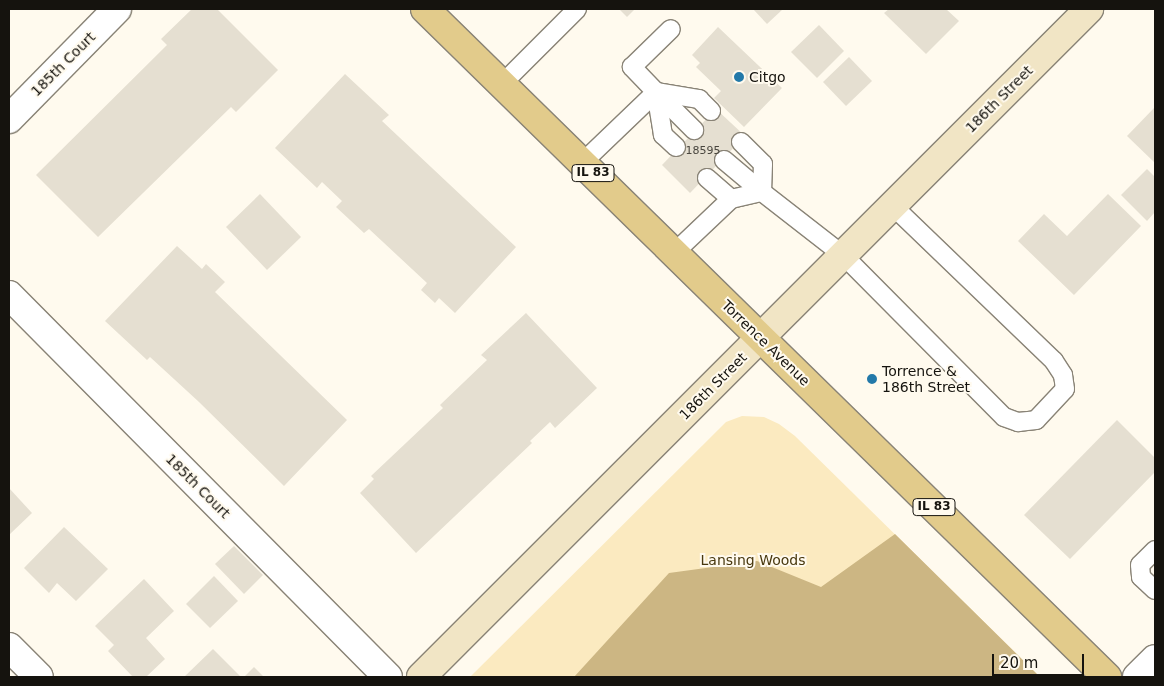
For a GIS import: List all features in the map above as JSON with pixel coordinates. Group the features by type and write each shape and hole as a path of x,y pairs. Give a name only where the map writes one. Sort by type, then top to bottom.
{"main road":[{"name":"Torrence Avenue","path":"425,9 1108,677"}],"street":[{"name":"185th Court","path":"9,119 117,9"},
{"name":"186th Street","path":"421,677 843,255 1080,12"},
{"name":"185th Court","path":"9,295 388,677"},
{"path":"1137,677 1155,659"}],"lane":[{"path":"502,84 577,9"},
{"path":"671,29 632,67 694,130"},
{"path":"656,92 699,99 711,111"},
{"path":"656,92 663,135 676,148"},
{"path":"582,163 656,92"},
{"path":"741,142 763,164 762,192"},
{"path":"724,160 843,255 1004,417 1018,422 1036,420 1065,389 1063,375 1054,361 892,205"},
{"path":"707,178 731,199"},
{"path":"674,253 731,199 762,192"},
{"path":"1155,550 1140,565 1141,576 1155,590"}],"green space":[{"name":"Lansing Woods","path":"742,416 764,417 779,424 795,436 1040,677 470,677 726,422"}],"shaded area":[{"path":"895,534 1040,677 574,677 669,573 757,561 821,587"}],"building":[{"path":"192,9 217,9 278,70 236,112 231,107 98,237 36,175 167,45 161,39"},
{"path":"619,9 635,9 627,17"},
{"path":"753,9 783,9 767,24"},
{"path":"889,9 946,9 959,21 926,54 884,13"},
{"path":"819,25 844,51 817,78 791,52"},
{"name":"Citgo","path":"718,27 782,88 744,127 714,98 721,91 696,67 700,63 692,55"},
{"path":"849,57 872,81 846,106 823,82"},
{"path":"345,74 389,115 382,121 516,247 455,313 439,298 435,303 421,290 427,283 369,229 364,233 336,207 342,201 322,182 317,188 275,148"},
{"path":"1155,107 1155,163 1127,136"},
{"name":"Citgo","path":"716,109 745,136 690,193 662,165"},
{"path":"1147,169 1155,177 1155,212 1147,221 1121,195"},
{"path":"260,194 301,237 267,270 226,227"},
{"path":"1108,194 1141,226 1074,295 1018,241 1044,214 1067,236"},
{"path":"177,246 202,269 206,264 225,282 215,292 347,420 284,486 199,402 150,357 147,360 105,321"},
{"path":"526,313 597,388 555,428 550,422 530,441 532,443 416,553 360,493 374,479 371,476 443,408 440,405 487,360 481,355"},
{"path":"1117,420 1155,458 1155,472 1070,559 1024,515"},
{"path":"9,488 32,513 9,535"},
{"path":"64,527 108,569 76,601 57,583 49,593 24,568"},
{"path":"234,546 263,575 244,594 215,564"},
{"path":"214,576 238,601 210,628 186,604"},
{"path":"144,579 174,611 146,638 165,659 146,677 133,677 108,651 114,645 95,626"},
{"path":"213,649 241,677 184,677"},
{"path":"254,667 264,677 244,677"}],"place":[{"name":"Citgo","path":"739,77"},
{"name":"Torrence & 186th Street","path":"872,379"}]}
